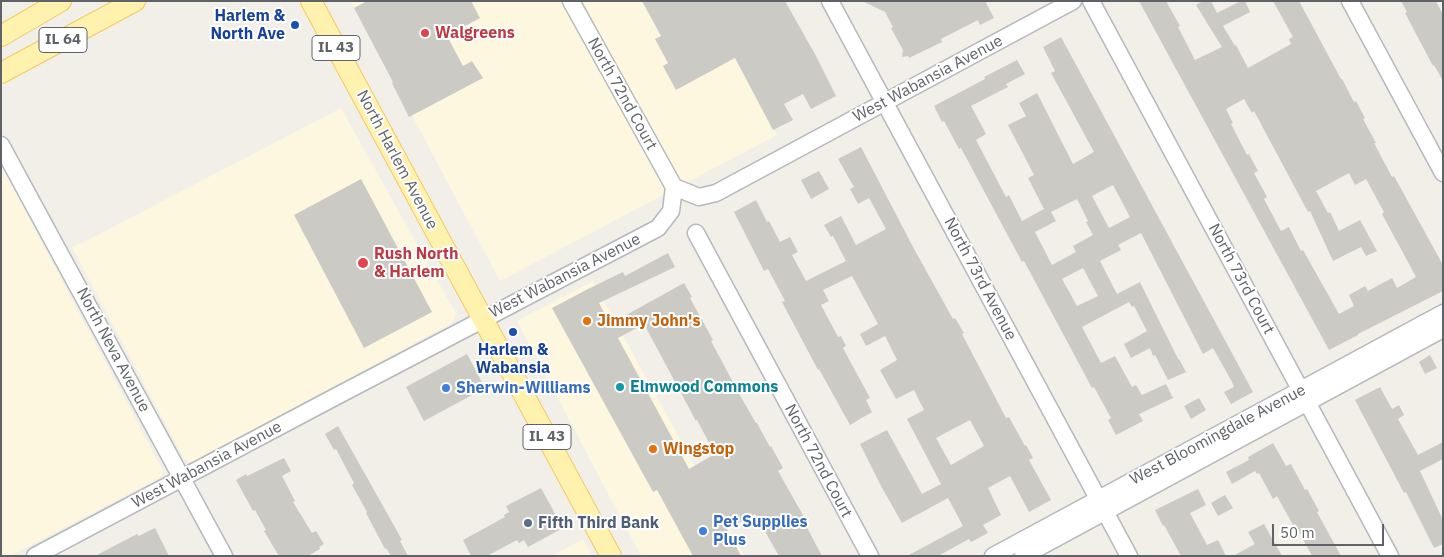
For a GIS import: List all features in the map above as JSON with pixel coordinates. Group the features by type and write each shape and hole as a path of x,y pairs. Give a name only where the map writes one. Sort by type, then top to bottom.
{"main road":[{"name":"IL 64","path":"4,29 61,1"},
{"name":"IL 64","path":"1,73 136,1"},
{"name":"North Harlem Avenue","path":"311,1 611,556"}],"street":[{"name":"North 72nd Court","path":"571,1 674,187"},
{"name":"North 73rd Avenue","path":"830,1 1130,556"},
{"name":"West Wabansia Avenue","path":"35,556 658,228 671,211 674,187 699,197 716,193 1073,1"},
{"name":"North 73rd Court","path":"1091,1 1390,556"},
{"path":"1350,1 1443,173"},
{"name":"North Neva Avenue","path":"1,145 224,556"},
{"name":"North 72nd Court","path":"696,233 870,556"},
{"name":"West Bloomingdale Avenue","path":"993,556 1102,505 1304,396 1443,313"},
{"name":"West Bloomingdale Avenue","path":"1304,396 1443,329"},
{"name":"West Bloomingdale Avenue","path":"1023,556 1102,505"}],"shaded area":[{"path":"351,1 704,1 777,135 500,281"},
{"path":"341,108 456,314 452,323 192,462 184,459 72,247"},
{"path":"1,166 163,471 161,477 10,556 1,556"},
{"name":"Elmwood Commons","path":"593,281 744,556 641,556 517,321"},
{"path":"583,539 592,556 552,556"}],"building":[{"path":"367,1 471,1 480,18 447,36 463,66 472,61 483,78 409,117 354,8"},
{"path":"642,1 785,1 836,96 811,109 803,94 784,104 793,120 773,130 735,58 676,90 663,66 668,63 655,39 661,36"},
{"path":"862,1 985,1 994,18 980,25 978,20 941,39 942,42 909,58 908,56 902,57 903,50 885,12"},
{"path":"1139,1 1166,1 1180,26 1178,27 1195,60 1222,47 1196,5 1203,1 1211,1 1217,13 1241,1 1245,1 1250,12 1223,26 1248,68 1291,44 1289,39 1293,37 1273,1 1299,1 1354,102 1356,101 1376,143 1374,143 1392,177 1394,176 1443,265 1443,291 1329,350","holes":["1244,99 1252,113 1254,111 1308,212 1310,211 1333,261 1361,247 1366,256 1377,251 1360,220 1339,231 1330,212 1328,213 1316,191 1349,173 1355,185 1366,179 1384,212 1382,214 1416,277 1397,288 1392,278 1368,291 1365,286 1349,295 1354,306 1339,314 1303,250 1301,251 1289,227 1281,231 1264,199 1267,197 1254,173 1258,171 1249,154 1247,155 1231,124 1233,123 1226,109"]},
{"path":"1401,1 1436,1 1443,15 1443,81 1405,13 1407,12"},
{"path":"1061,37 1253,392 1231,404 1224,392 1234,387 1232,382 1213,348 1203,354 1141,233 1118,245 1121,250 1100,261 1117,294 1140,282 1186,372 1168,380 1150,348 1131,358 1124,344 1147,331 1134,306 1132,307 1129,302 1082,327 1101,363 1115,356 1132,387 1136,385 1142,395 1166,384 1173,398 1139,414 1143,421 1116,435 1108,420 1111,418 1094,387 1092,388 961,148 959,149 934,106 1017,60 1025,74 1006,84 1008,87 971,106 986,134 976,140 1006,197 1009,195 1022,221 1044,209 1028,178 1034,175 1008,125 1026,116 1019,103 1037,93 1073,164 1094,152 1051,73 1055,71 1043,47","holes":["1113,185 1130,217 1109,228 1092,196","1077,199 1093,235 1073,246 1076,252 1052,265 1035,232 1056,221 1051,212","1083,268 1098,296 1077,306 1062,279"]},
{"path":"861,147 913,247 953,319 955,318 964,333 962,334 1006,418 1009,417 1033,458 1029,460 1051,500 1029,512 1010,476 988,488 1001,515 983,525 988,533 971,542 969,539 938,556 907,556 963,526 948,498 902,523 860,444 887,430 922,494 941,484 907,419 924,410 914,390 896,399 880,370 897,360 885,336 866,346 860,334 878,324 852,276 823,290 829,301 821,305 838,337 841,336 846,346 843,348 870,398 866,400 872,412 850,425 782,302 785,301 768,269 764,271 734,212 756,200 780,242 790,237 798,252 792,255 806,281 846,261 833,236 831,237 824,225 841,216 856,245 886,229 869,198 858,204 850,189 854,187 838,159","holes":["970,420 984,446 951,465 936,438"]},
{"path":"819,171 829,189 811,199 801,180"},
{"name":"Rush North & Harlem","path":"361,179 432,312 364,348 294,215"},
{"path":"668,253 675,267 599,303 610,324 684,283 713,340 711,341 742,399 783,468 778,471 804,517 802,518 822,556 779,556 755,514 727,529 741,556 693,556 657,490 653,492 552,308 623,272 625,276","holes":["644,324 715,454 689,469 618,338"]},
{"name":"Sherwin-Williams","path":"467,354 485,388 424,421 406,387"},
{"path":"1430,355 1437,368 1425,374 1419,362"},
{"path":"1380,387 1392,409 1399,405 1404,415 1398,419 1418,455 1443,442 1443,459 1420,471 1443,520 1443,544 1434,548 1406,492 1404,493 1355,400"},
{"path":"1199,398 1206,410 1191,419 1184,406"},
{"path":"338,426 402,540 400,541 408,556 391,556 385,549 352,485 354,483 336,449 334,450 325,434"},
{"path":"1273,443 1286,466 1291,464 1305,490 1307,489 1341,556 1312,556 1295,524 1293,525 1277,496 1273,499 1259,473 1257,474 1255,471 1232,484 1226,472 1249,460 1248,457"},
{"path":"284,458 291,471 282,476 295,501 293,502 312,533 316,531 324,544 319,547 320,549 308,556 279,556 264,531 266,530 255,510 253,511 236,480"},
{"name":"Fifth Third Bank","path":"541,488 563,528 528,547 524,540 519,543 517,540 487,556 471,556 463,540 505,517 504,515 509,512 506,506"},
{"path":"1198,489 1206,505 1190,513 1207,545 1218,540 1226,556 1181,556 1155,510"},
{"path":"1225,495 1233,508 1218,516 1211,503"},
{"path":"1264,524 1282,556 1233,556 1255,544 1248,532"},
{"path":"155,528 169,556 95,556 137,534 139,536"}],"place":[{"name":"Harlem & North Ave","path":"295,25"},
{"name":"Walgreens","path":"425,33"},
{"name":"Rush North & Harlem","path":"363,263"},
{"name":"Jimmy John's","path":"587,321"},
{"name":"Harlem & Wabansia","path":"513,332"},
{"name":"Elmwood Commons","path":"620,387"},
{"name":"Sherwin-Williams","path":"446,388"},
{"name":"Wingstop","path":"653,449"},
{"name":"Fifth Third Bank","path":"528,523"},
{"name":"Pet Supplies Plus","path":"703,531"}]}
